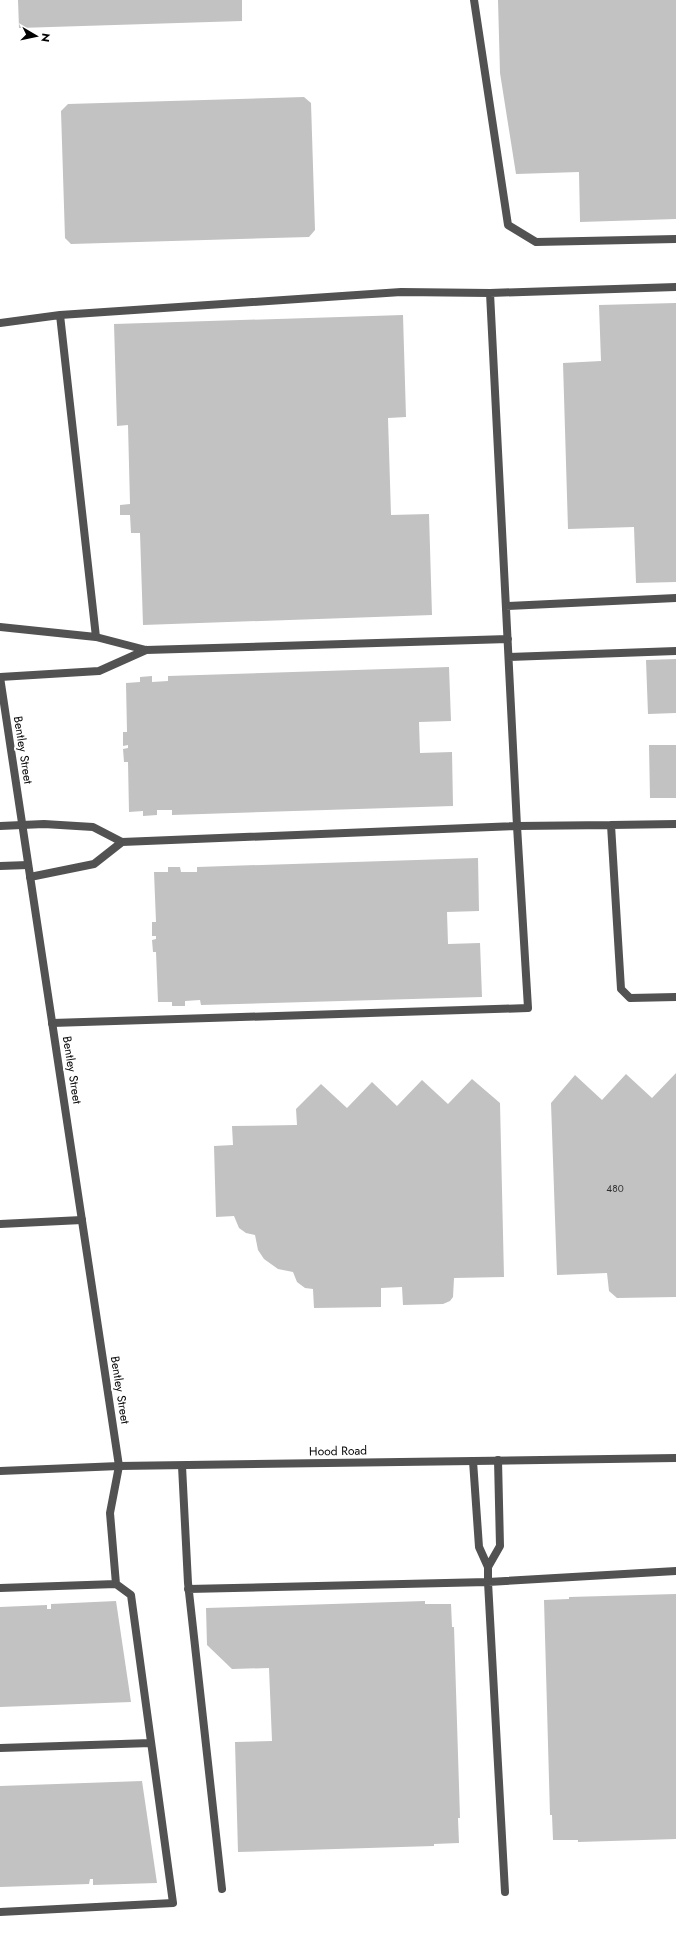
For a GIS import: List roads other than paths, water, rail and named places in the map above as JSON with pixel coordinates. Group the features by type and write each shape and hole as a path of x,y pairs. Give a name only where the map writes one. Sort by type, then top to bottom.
{"street":[{"path":"474,0 508,225 536,242 676,239"},
{"path":"0,323 60,315 401,292 490,293 676,287"},
{"path":"52,1023 528,1008 517,826 490,293"},
{"path":"60,315 96,637"},
{"path":"506,606 676,598"},
{"path":"0,627 96,637 146,650 508,639"},
{"path":"0,677 99,671 146,650"},
{"path":"509,657 676,651"},
{"name":"Bentley Street","path":"0,677 119,1466 110,1512 116,1584"},
{"path":"0,826 22,824 93,827 122,842 517,826 676,824"},
{"path":"611,825 621,989 630,998 676,997"},
{"path":"30,877 94,864 122,842"},
{"path":"0,866 28,865"},
{"path":"0,1224 82,1220"},
{"name":"Hood Road","path":"0,1471 119,1466 676,1458"},
{"path":"488,1567 500,1546 498,1460"},
{"path":"473,1461 479,1547 488,1567 506,1892"},
{"path":"182,1466 188,1589 222,1889"},
{"path":"188,1589 488,1582 676,1571"},
{"path":"0,1588 116,1584 131,1595 172,1903 0,1912"},
{"path":"0,1748 151,1743"}]}
